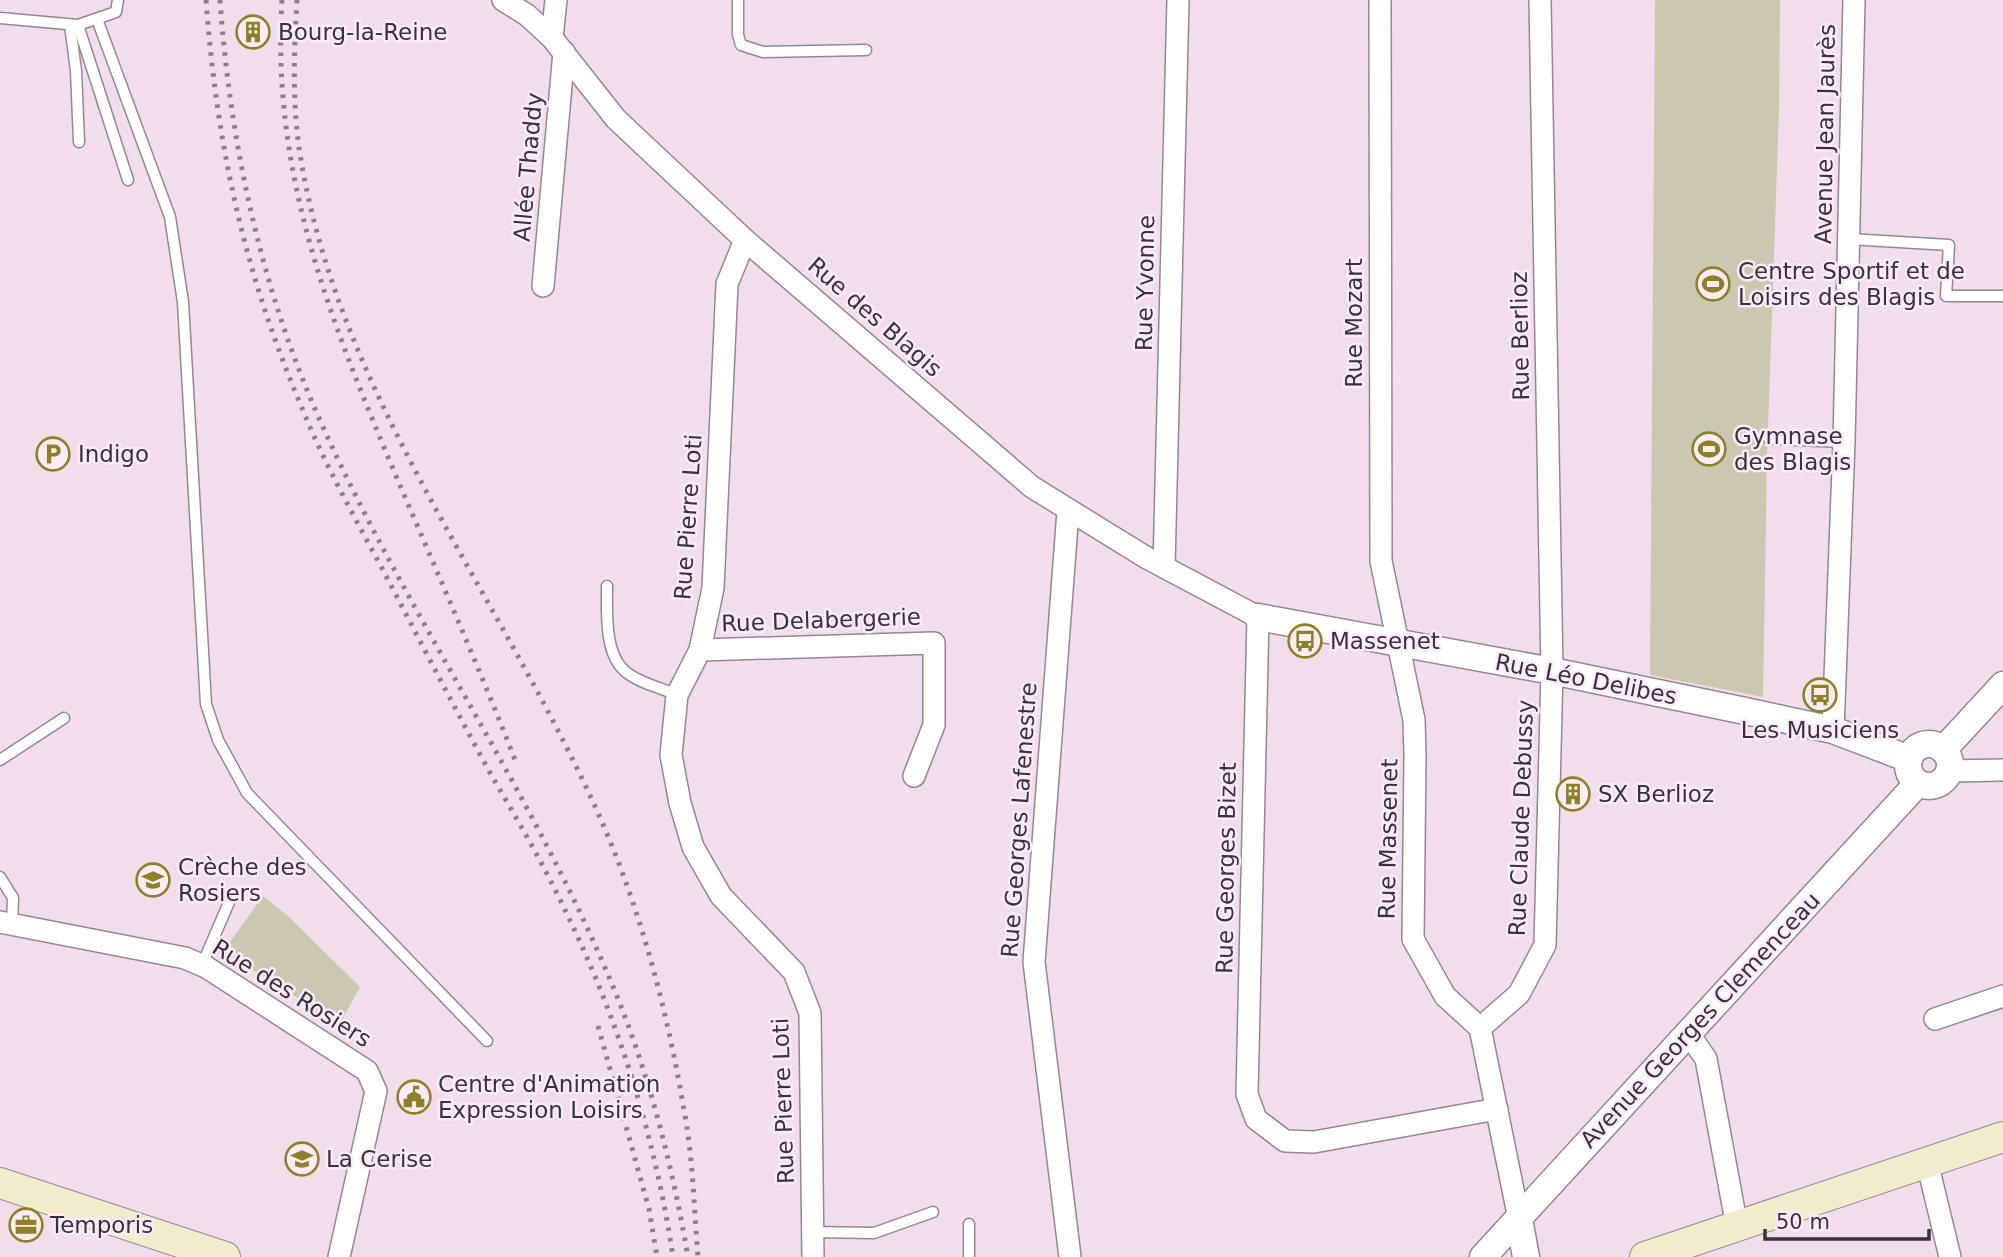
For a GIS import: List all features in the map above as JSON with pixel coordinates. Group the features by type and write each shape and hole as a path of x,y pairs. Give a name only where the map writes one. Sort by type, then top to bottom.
{"main road":[{"path":"1645,1257 1693,1249 1737,1227 2003,1137"},
{"path":"0,1183 225,1257"}],"street":[{"name":"Rue des Blagis","path":"503,0 523,8 558,45 616,119 745,240 1032,487 1164,567 1258,617"},
{"name":"Allée Thaddy","path":"543,286 558,45 556,0"},
{"name":"Rue Yvonne","path":"1164,567 1178,0"},
{"name":"Rue Mozart","path":"1380,0 1381,561 1397,644"},
{"name":"Rue Berlioz","path":"1540,0 1552,671"},
{"name":"Avenue Jean Jaurès","path":"1833,730 1844,442 1854,0"},
{"name":"Rue Pierre Loti","path":"745,240 727,284 713,588 700,650 677,695 671,755 680,803 693,848 721,896 794,972 810,1013 813,1257"},
{"name":"Rue Georges Lafenestre","path":"1068,511 1034,962 1070,1257"},
{"name":"Rue Léo Delibes","path":"1258,617 1552,671 1833,730 1913,771"},
{"name":"Rue Georges Bizet","path":"1258,617 1247,1094 1256,1119 1285,1140 1314,1142 1497,1109"},
{"name":"Rue Delabergerie","path":"700,650 934,643 934,725 914,776"},
{"name":"Rue Massenet","path":"1397,644 1414,732 1413,939 1445,996 1480,1028"},
{"name":"Rue Claude Debussy","path":"1480,1028 1519,993 1545,945 1552,671"},
{"path":"2003,685 1946,761 1946,777 1936,784 1923,785 1913,771 1920,746 1933,744 1946,761 2003,771"},
{"name":"Avenue Georges Clemenceau","path":"1483,1257 1689,1034 1913,771"},
{"name":"Rue des Rosiers","path":"6,923 185,958 202,965 367,1071 376,1091 339,1257"},
{"path":"1934,1019 2003,996"},
{"path":"1480,1028 1526,1257"},
{"path":"1689,1034 1706,1059 1737,1227"},
{"path":"1927,1162 1950,1257"}],"lane":[{"path":"0,18 74,25 116,12 118,0"},
{"path":"738,0 738,35 741,45 762,52 866,50"},
{"path":"97,19 170,217 183,302 206,704 218,740 247,793 487,1041"},
{"path":"74,25 79,142"},
{"path":"74,25 128,180"},
{"path":"1849,239 1949,245 1946,296 2003,296"},
{"path":"1769,439 1844,442"},
{"path":"607,586 607,629 620,666 627,673 677,695"},
{"path":"0,760 64,718"},
{"path":"0,877 13,898 6,923"},
{"path":"202,965 233,893"},
{"path":"813,1231 874,1233 933,1212"},
{"path":"969,1224 969,1257"}],"shaded area":[{"name":"Centre Sportif et de Loisirs des Blagis","path":"1655,0 1780,0 1763,697 1650,675"},
{"path":"263,896 289,917 360,987 339,1026 250,968 228,945"}],"railway":[{"path":"206,0 217,107 236,208 264,308 282,357 311,429 341,491 476,746 547,873 583,950 617,1035 645,1122 673,1257"},
{"path":"220,0 231,105 250,208 278,310 295,360 348,481 537,828 606,970 656,1111 674,1183 688,1257"},
{"path":"282,0 281,64 286,126 296,186 310,244 328,302 372,418 517,765"},
{"path":"297,0 294,77 297,135 320,243 349,329 386,412 559,732 598,813 627,885 660,996 677,1072 687,1128 698,1257"},
{"path":"598,1026 649,1209 657,1257"}],"place":[{"name":"Bourg-la-Reine","path":"253,32"},
{"name":"Centre Sportif et de Loisirs des Blagis","path":"1713,284"},
{"name":"Gymnase des Blagis","path":"1709,449"},
{"name":"Indigo","path":"53,454"},
{"name":"Massenet","path":"1305,641"},
{"name":"Les Musiciens","path":"1820,695"},
{"name":"SX Berlioz","path":"1573,794"},
{"name":"Crèche des Rosiers","path":"153,880"},
{"name":"Centre d'Animation Expression Loisirs","path":"414,1097"},
{"name":"La Cerise","path":"302,1159"},
{"name":"Temporis","path":"26,1225"}]}
